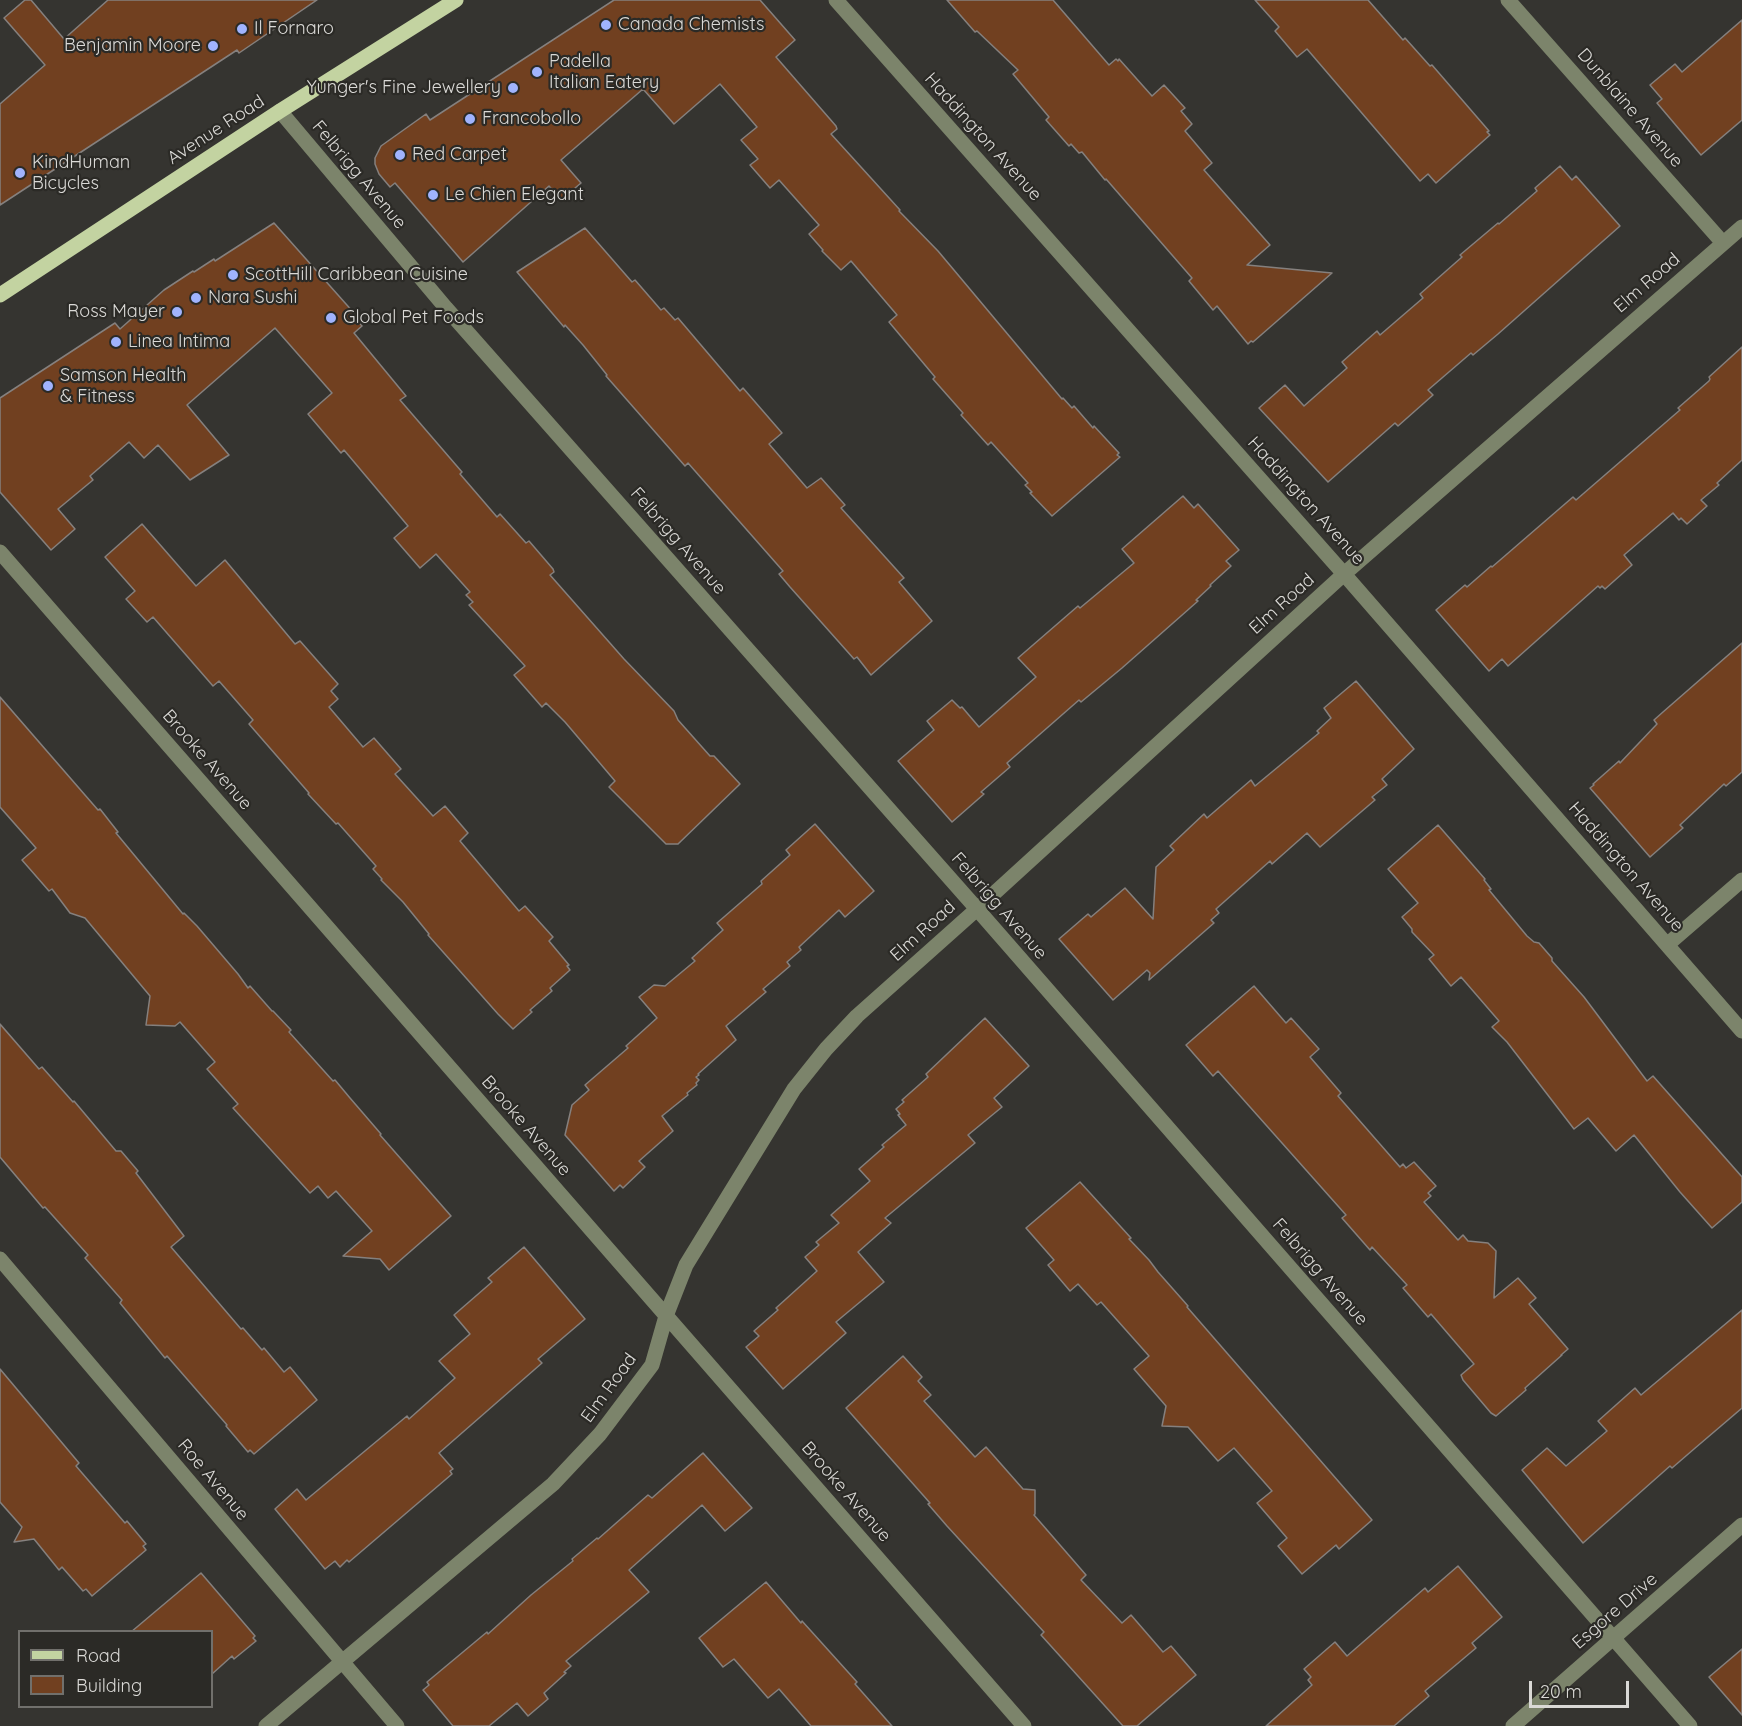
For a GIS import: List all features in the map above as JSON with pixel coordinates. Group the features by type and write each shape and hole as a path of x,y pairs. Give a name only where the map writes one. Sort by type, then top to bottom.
{"main road":[{"name":"Avenue Road","path":"0,295 280,111 456,0"}],"street":[{"name":"Haddington Avenue","path":"836,0 1344,574 1742,1031"},
{"name":"Dunblaine Avenue","path":"1508,0 1723,243"},
{"name":"Felbrigg Avenue","path":"280,111 454,317 977,909 1690,1726"},
{"name":"Elm Road","path":"266,1726 553,1484 600,1434 652,1365 666,1316 686,1265 794,1089 826,1048 857,1016 1344,574 1742,227"},
{"name":"Brooke Avenue","path":"0,552 1024,1726"},
{"path":"1668,944 1742,880"},
{"name":"Roe Avenue","path":"0,1259 397,1726"},
{"name":"Esgore Drive","path":"1513,1726 1742,1525"}],"building":[{"path":"25,0 31,0 64,39 108,0 317,0 239,53 237,50 0,205 0,104 45,65 4,18"},
{"path":"614,0 760,0 795,40 776,57 836,126 837,129 831,134 938,251 1062,399 1072,408 1074,406 1093,428 1094,426 1119,453 1117,455 1120,457 1052,516 1030,493 1032,492 1025,485 1028,483 991,442 988,445 961,415 963,413 933,379 935,377 889,322 897,315 851,261 841,270 809,234 819,225 779,180 770,188 750,165 758,159 741,140 757,127 720,84 674,124 643,89 561,160 581,183 561,200 549,186 463,262 395,183 390,187 379,174 375,158 381,146 426,114 430,120"},
{"path":"947,0 1053,0 1109,65 1119,59 1152,96 1164,85 1185,108 1181,111 1192,124 1185,131 1212,163 1204,170 1270,245 1247,265 1332,273 1248,344 1217,306 1213,310 1189,281 1192,278 1082,152 1079,153 1071,144 1069,146 1046,120 1049,117 1013,74 1018,70 977,31 975,32"},
{"path":"1255,0 1368,0 1403,40 1405,38 1430,66 1432,65 1490,135 1436,183 1428,174 1420,181 1307,49 1297,57 1275,31 1279,27"},
{"path":"1742,20 1742,120 1701,155 1657,103 1662,99 1650,85 1675,64 1682,72"},
{"path":"1560,166 1572,180 1576,176 1620,226 1498,334 1473,355 1471,353 1428,390 1433,395 1398,426 1395,423 1328,482 1259,408 1285,385 1304,406 1347,368 1342,362 1377,331 1380,335 1423,298 1420,294 1462,257 1460,255 1537,191 1535,188"},
{"path":"274,223 354,313 352,314 362,326 354,333 406,396 400,400 462,472 460,474 497,517 500,514 526,543 529,541 553,569 554,572 550,575 624,659 674,711 678,720 710,756 714,756 740,784 678,844 666,844 609,787 615,781 565,722 546,703 542,707 514,675 525,666 469,605 473,602 466,595 470,592 436,554 420,568 394,538 408,526 344,450 341,453 308,414 332,393 275,328 187,405 229,455 190,480 158,445 144,458 129,442 90,476 93,480 58,509 75,529 51,550 0,492 0,398 115,323 120,329 164,290"},
{"path":"585,228 632,282 635,280 661,310 664,308 675,320 678,318 740,391 743,388 782,433 769,444 807,488 821,478 845,505 841,508 904,578 899,582 932,621 871,675 857,657 854,659 790,587 779,574 783,571 688,463 685,466 606,376 583,345 565,325 564,327 517,272"},
{"path":"1742,347 1742,460 1717,483 1719,485 1701,500 1707,506 1687,524 1673,513 1624,555 1632,565 1605,589 1598,586 1508,666 1502,659 1489,671 1436,610 1465,585 1467,587 1492,567 1573,497 1576,500 1680,410 1678,408 1709,381 1709,377"},
{"path":"1183,496 1194,508 1198,504 1239,550 1226,561 1231,566 1210,585 1196,600 1198,601 1122,668 1081,702 1079,700 1007,763 1010,767 981,792 984,794 952,822 898,761 934,730 927,721 952,700 960,708 962,707 979,727 1036,677 1018,658 1078,606 1080,608 1134,563 1122,549"},
{"path":"142,524 196,586 225,560 295,644 300,641 338,684 331,691 338,699 329,707 363,747 374,738 401,769 395,774 433,816 445,806 468,833 460,841 519,911 525,906 553,937 549,941 569,965 567,966 570,970 550,988 552,991 513,1029 428,935 403,902 381,880 373,869 376,866 338,823 336,824 308,794 249,724 253,720 219,681 213,686 153,617 147,622 126,599 135,591 105,557"},
{"path":"1742,643 1742,772 1726,786 1724,784 1680,825 1683,828 1650,857 1590,788 1619,761 1620,763 1657,724 1654,720"},
{"path":"1356,681 1414,749 1382,779 1387,785 1372,797 1375,800 1320,847 1307,833 1272,864 1270,861 1216,909 1219,913 1211,920 1214,923 1149,980 1150,973 1147,970 1113,1000 1059,939 1088,914 1091,917 1125,888 1153,919 1156,867 1174,850 1170,846 1204,814 1207,818 1251,780 1255,786 1319,733 1317,731 1331,718 1324,708"},
{"path":"0,697 98,810 100,809 118,832 116,833 183,914 197,926 248,988 250,986 291,1030 289,1032 333,1081 335,1080 451,1216 389,1270 380,1259 343,1256 372,1231 336,1191 328,1198 318,1186 310,1193 233,1108 238,1104 207,1069 215,1062 180,1022 175,1026 146,1025 150,996 85,918 70,913 52,889 49,891 22,860 36,848 0,807"},
{"path":"815,824 874,891 845,917 839,910 799,947 801,950 787,962 790,966 763,989 766,992 726,1026 736,1040 698,1074 697,1085 687,1093 688,1095 662,1116 673,1131 639,1161 645,1167 623,1188 620,1185 614,1191 565,1135 572,1105 589,1090 585,1085 628,1048 626,1046 657,1018 639,997 654,985 665,986 695,961 692,958 723,930 717,923 762,884 761,881 790,855 786,850"},
{"path":"1438,825 1485,879 1491,889 1489,890 1527,936 1539,943 1584,997 1647,1081 1653,1076 1742,1177 1742,1202 1712,1228 1634,1135 1616,1151 1588,1118 1574,1129 1507,1042 1492,1027 1499,1021 1461,977 1451,986 1429,959 1434,955 1412,932 1402,917 1418,903 1388,869"},
{"path":"1254,986 1286,1023 1291,1018 1319,1049 1310,1057 1341,1093 1338,1096 1400,1167 1403,1164 1406,1168 1414,1162 1436,1186 1428,1193 1431,1196 1424,1202 1458,1240 1463,1235 1468,1241 1488,1243 1496,1251 1494,1298 1518,1278 1536,1298 1529,1304 1568,1349 1496,1416 1463,1380 1461,1375 1474,1364 1431,1314 1428,1317 1403,1288 1407,1285 1372,1247 1370,1250 1342,1218 1346,1215 1218,1071 1213,1076 1186,1045"},
{"path":"985,1018 1029,1066 994,1098 1002,1107 968,1135 975,1143 885,1218 891,1223 858,1252 884,1282 836,1322 846,1333 783,1389 746,1347 759,1336 754,1331 817,1271 805,1257 819,1245 816,1242 839,1223 831,1215 870,1181 859,1169 884,1147 882,1145 906,1125 896,1109 904,1102 902,1100 928,1077 926,1074"},
{"path":"0,1024 39,1069 42,1067 116,1151 121,1151 138,1171 136,1173 184,1236 171,1247 241,1329 243,1328 262,1350 264,1348 284,1372 290,1367 317,1400 254,1454 250,1450 248,1452 167,1356 165,1358 120,1303 122,1300 85,1258 88,1255 45,1207 43,1208 0,1157"},
{"path":"1080,1182 1131,1238 1129,1239 1187,1307 1372,1520 1339,1549 1336,1545 1302,1574 1278,1546 1287,1538 1257,1503 1272,1491 1234,1448 1218,1461 1188,1427 1162,1426 1166,1406 1134,1369 1149,1356 1101,1302 1097,1305 1078,1284 1070,1291 1048,1265 1054,1260 1026,1228"},
{"path":"524,1247 585,1319 538,1359 542,1363 439,1453 453,1469 450,1471 452,1474 349,1562 347,1560 340,1567 335,1561 325,1569 275,1509 297,1489 306,1500 407,1416 409,1419 455,1378 439,1361 470,1334 454,1315 492,1282 488,1278"},
{"path":"1742,1310 1742,1408 1672,1468 1670,1466 1583,1543 1522,1470 1547,1448 1566,1466 1607,1431 1598,1421 1635,1388 1641,1395"},
{"path":"903,1356 922,1377 918,1381 931,1395 924,1401 975,1457 986,1447 1023,1489 1035,1490 1034,1515 1086,1575 1081,1580 1122,1623 1131,1615 1163,1652 1171,1646 1196,1675 1137,1726 1123,1726 1041,1635 1044,1632 947,1526 928,1504 930,1503 846,1408"},
{"path":"0,1369 79,1463 76,1466 146,1544 143,1546 146,1550 92,1596 86,1589 83,1591 62,1567 59,1570 34,1539 14,1542 22,1527 0,1502"},
{"path":"703,1453 752,1508 725,1531 702,1505 629,1570 649,1592 566,1661 571,1666 544,1693 548,1699 528,1716 517,1703 489,1726 453,1726 423,1690 429,1685 427,1682 487,1632 488,1634 648,1495 652,1498"},
{"path":"1458,1566 1502,1617 1472,1643 1476,1648 1425,1691 1429,1696 1394,1726 1266,1726 1312,1685 1308,1680 1311,1677 1304,1669 1335,1642 1347,1656 1425,1588 1428,1592"},
{"path":"201,1573 255,1636 253,1638 256,1641 234,1659 232,1656 213,1673 213,1630 133,1630"},
{"path":"766,1582 857,1682 855,1684 892,1726 811,1726 779,1689 768,1698 734,1659 723,1667 699,1638"},
{"path":"1742,1649 1742,1715 1709,1677"}],"place":[{"name":"Canada Chemists","path":"606,25"},
{"name":"Il Fornaro","path":"242,29"},
{"name":"Benjamin Moore","path":"213,46"},
{"name":"Padella Italian Eatery","path":"537,72"},
{"name":"Yunger's Fine Jewellery","path":"513,88"},
{"name":"Francobollo","path":"470,119"},
{"name":"Red Carpet","path":"400,155"},
{"name":"KindHuman Bicycles","path":"20,173"},
{"name":"Le Chien Elegant","path":"433,195"},
{"name":"ScottHill Caribbean Cuisine","path":"233,275"},
{"name":"Nara Sushi","path":"196,298"},
{"name":"Ross Mayer","path":"177,312"},
{"name":"Global Pet Foods","path":"331,318"},
{"name":"Linea Intima","path":"116,342"},
{"name":"Samson Health & Fitness","path":"48,386"}]}
